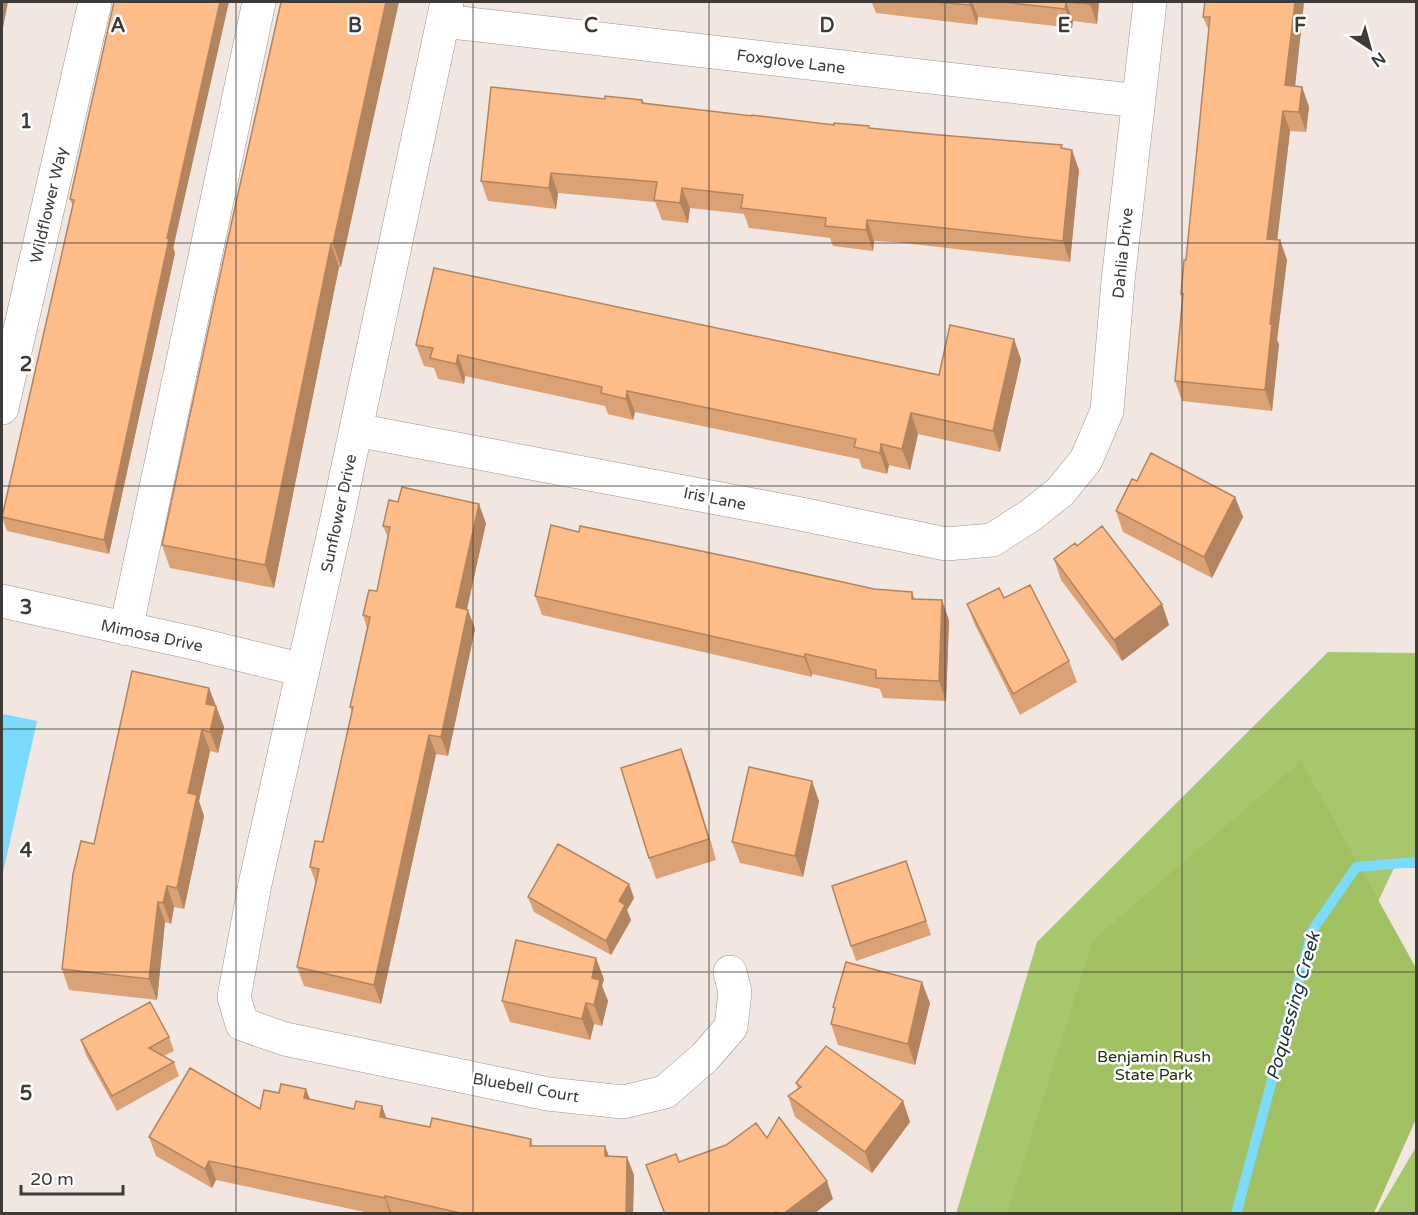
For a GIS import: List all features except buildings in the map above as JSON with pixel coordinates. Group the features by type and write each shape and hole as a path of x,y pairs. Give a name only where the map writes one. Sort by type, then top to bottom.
{"street":[{"name":"Wildflower Way","path":"2,408 95,2"},
{"path":"126,629 259,2"},
{"name":"Dahlia Drive","path":"1060,492 1086,460 1107,411 1118,281 1150,2"},
{"name":"Foxglove Lane","path":"445,11 1139,101"},
{"name":"Sunflower Drive","path":"242,1024 234,997 255,884 356,430 445,11"},
{"name":"Iris Lane","path":"356,430 946,544 992,540 1031,515 1060,492"},
{"name":"Mimosa Drive","path":"2,602 193,643 303,670"},
{"name":"Bluebell Court","path":"242,1024 285,1039 548,1094 623,1102 664,1092 705,1057 731,1027 735,992 730,972"}],"green space":[{"name":"Benjamin Rush State Park","path":"1328,652 1416,653 1416,868 1394,868 1315,1035 1267,1213 956,1214 1037,942"},
{"name":"Benjamin Rush State Park","path":"1301,761 1416,968 1416,1119 1374,1213 1007,1213 1093,940"},
{"path":"1416,1147 1416,1213 1377,1213"}],"water":[{"path":"2,712 37,721 2,877"}],"waterway":[{"name":"Poquessing Creek","path":"1236,1214 1312,931 1356,867 1416,862"}]}
